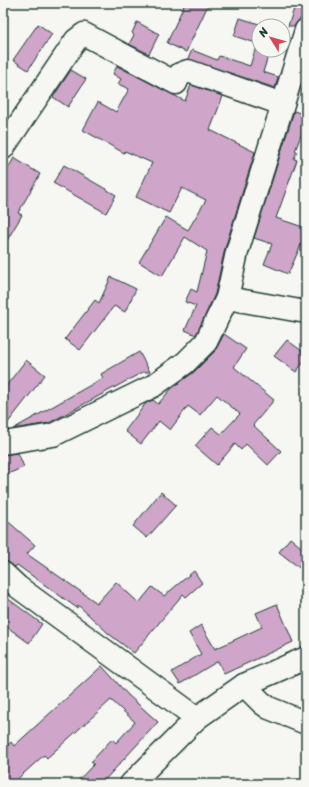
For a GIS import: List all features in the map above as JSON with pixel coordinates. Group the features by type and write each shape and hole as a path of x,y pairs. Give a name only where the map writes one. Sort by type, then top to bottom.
{"street":[{"path":"3,443 53,435 153,386 185,363 206,342 227,298 237,252 306,30"},
{"path":"3,148 76,40 84,34 176,83 180,74 188,71 282,104"},
{"path":"227,298 306,312"},
{"path":"3,573 18,587 197,718"},
{"path":"131,784 197,718 244,685 306,658"},
{"path":"244,685 262,703 306,723"}],"building":[{"path":"185,3 209,3 186,52 167,43"},
{"path":"296,3 306,3 306,18 298,21 294,26 291,26 291,18"},
{"path":"240,18 251,21 251,41 234,36"},
{"path":"137,22 159,34 149,54 129,44 134,35 132,33"},
{"path":"38,24 52,34 28,70 13,60"},
{"path":"192,50 217,60 219,56 250,66 252,58 267,58 263,72 278,77 275,88 188,59"},
{"path":"117,66 185,101 191,85 223,96 210,130 255,152 225,248 215,294 196,335 185,330 196,306 185,302 191,289 197,292 207,251 185,237 162,276 139,262 166,217 188,230 206,200 182,188 169,213 136,197 152,163 125,151 124,153 83,130 98,102 116,112 129,89 118,84 121,79 113,74"},
{"path":"71,70 86,79 68,107 53,97"},
{"path":"294,111 306,115 306,122 295,151 297,151 294,159 297,160 276,218 306,228 306,234 288,274 264,264 272,244 254,238"},
{"path":"14,158 40,174 18,213 22,215 3,247 3,177"},
{"path":"64,165 116,195 106,213 53,183"},
{"path":"111,277 136,289 125,312 114,306 80,350 65,339 95,300 99,303"},
{"path":"224,334 246,349 234,367 274,400 253,425 281,451 268,465 246,444 241,450 235,444 217,465 195,446 212,427 221,434 240,414 217,395 200,415 188,406 170,430 159,421 141,444 125,431 146,403 153,400 158,404 171,389 194,372 215,351"},
{"path":"287,340 306,354 306,359 296,372 274,356"},
{"path":"139,352 150,372 143,372 49,423 13,429 103,378 101,374"},
{"path":"26,360 45,375 3,429 3,390"},
{"path":"18,453 24,467 3,476 3,455"},
{"path":"161,492 176,505 147,538 133,526"},
{"path":"3,517 35,545 27,554 97,603 116,582 139,603 152,587 164,596 194,571 202,583 186,597 183,594 134,653 109,634 78,605 77,608 17,565 15,567 6,561 3,561"},
{"path":"290,538 306,551 306,573 279,552"},
{"path":"3,595 42,624 29,643 3,624"},
{"path":"277,604 293,642 224,674 218,661 180,684 172,672 201,654 189,633 201,625 215,649 262,627 256,613"},
{"path":"102,666 128,695 158,722 101,784 75,784 94,764 91,762 112,739 116,743 135,722 111,700 47,758 44,755 12,784 3,784 3,750 11,742 14,746"}]}
